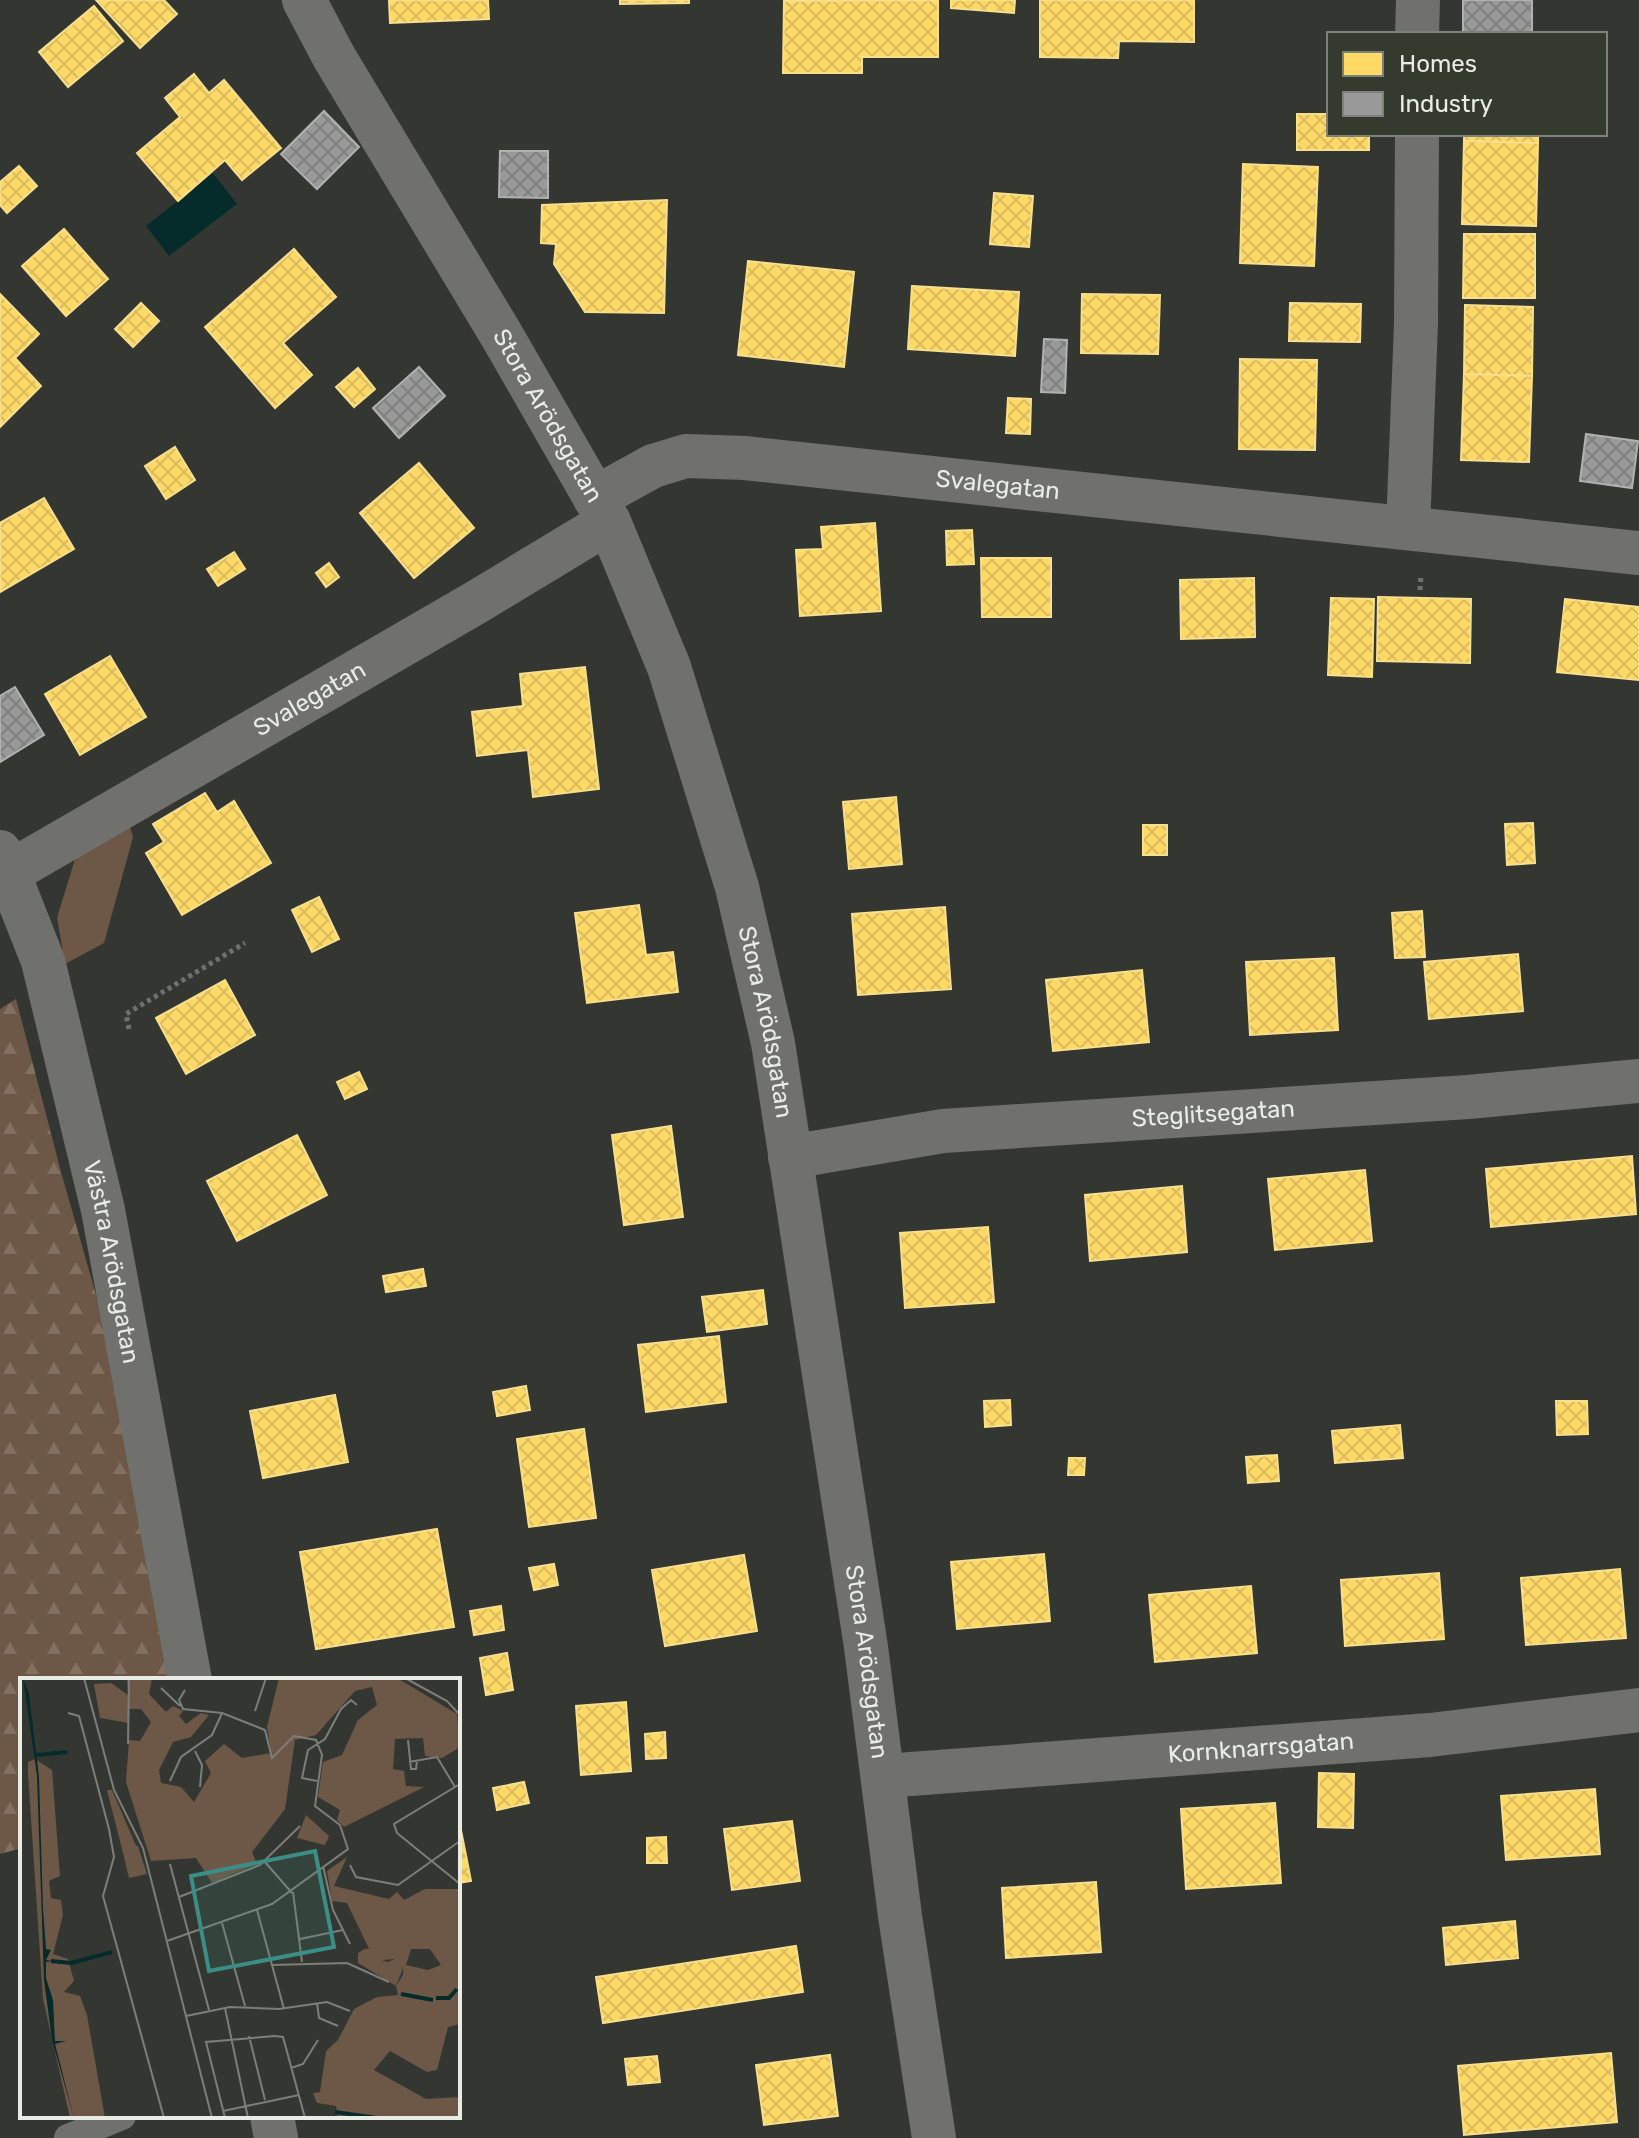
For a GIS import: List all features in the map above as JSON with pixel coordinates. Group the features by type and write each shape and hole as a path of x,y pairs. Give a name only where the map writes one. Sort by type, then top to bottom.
{"street":[{"name":"Stora Arödsgatan","path":"304,0 334,57 502,336 602,510 669,667 737,887 773,1043 884,1776 900,1916 934,2138"},
{"path":"1417,32 1418,0"},
{"path":"1408,528 1416,324 1417,136"},
{"name":"Svalegatan","path":"5,862 602,510 653,466 686,456 1004,484 1639,553"},
{"name":"Västra Arödsgatan","path":"5,862 43,961 103,1210 190,1678"},
{"name":"Steglitsegatan","path":"790,1157 943,1131 1468,1097 1639,1081"},
{"name":"Kornknarrsgatan","path":"884,1776 1430,1735 1639,1710"},
{"path":"272,2118 276,2138"}],"lane":[{"path":"68,2138 117,2118"}],"path":[{"path":"129,1029 126,1014 245,943"}],"green space":[{"path":"130,826 133,837 104,943 65,964 57,918 75,859"},
{"path":"16,999 126,1400 172,1678 20,1678 20,1849 0,1854 0,1009"}],"water":[{"path":"213,173 237,204 169,256 146,226"}],"building: Homes":[{"path":"96,0 164,0 177,14 140,48"},
{"path":"389,0 488,0 489,19 390,23"},
{"path":"620,0 689,0 689,3 620,4"},
{"path":"938,0 938,57 862,57 862,73 783,73 784,1"},
{"path":"951,0 1015,0 1014,13 951,8"},
{"path":"1040,0 1194,0 1194,42 1119,41 1118,58 1040,57"},
{"path":"94,6 123,41 68,87 39,52"},
{"path":"194,74 209,93 224,80 281,148 242,180 225,160 178,201 137,153 180,117 165,98"},
{"path":"1297,114 1327,114 1327,136 1369,136 1369,150 1297,150"},
{"path":"1464,136 1538,136 1538,143 1464,141"},
{"path":"1464,141 1538,143 1536,226 1462,224"},
{"path":"1243,164 1318,167 1314,266 1240,263"},
{"path":"19,166 37,186 7,213 0,205 0,182"},
{"path":"994,193 1033,196 1029,247 990,244"},
{"path":"667,200 664,313 585,312 554,264 556,244 541,243 542,205"},
{"path":"64,229 108,279 66,316 22,266"},
{"path":"1464,234 1535,234 1535,298 1463,298"},
{"path":"294,249 336,297 283,343 312,375 275,408 205,327"},
{"path":"748,261 854,272 844,367 738,355"},
{"path":"912,286 1019,292 1015,356 908,349"},
{"path":"0,294 39,334 15,358 41,386 0,427"},
{"path":"1082,294 1160,295 1158,354 1081,353"},
{"path":"141,303 159,321 133,347 115,329"},
{"path":"1290,303 1361,304 1360,342 1289,341"},
{"path":"1465,305 1533,307 1532,376 1464,374"},
{"path":"1240,359 1317,360 1315,450 1239,449"},
{"path":"358,368 375,389 354,407 336,387"},
{"path":"1464,374 1532,376 1529,462 1461,460"},
{"path":"1008,398 1031,399 1030,434 1006,433"},
{"path":"175,447 195,480 166,499 145,466"},
{"path":"419,463 474,528 414,578 360,513"},
{"path":"44,498 74,549 0,592 0,523"},
{"path":"875,523 881,611 800,616 796,550 823,549 821,527"},
{"path":"972,530 974,564 947,565 946,531"},
{"path":"234,552 245,569 218,586 207,569"},
{"path":"981,558 1051,558 1051,617 982,617"},
{"path":"329,563 339,577 326,587 316,573"},
{"path":"1254,578 1255,637 1181,639 1180,580"},
{"path":"1378,597 1471,599 1470,663 1377,661"},
{"path":"1331,598 1374,599 1372,677 1328,675"},
{"path":"1565,599 1639,607 1639,680 1557,672"},
{"path":"110,656 146,717 80,755 45,694"},
{"path":"585,667 599,789 533,797 528,750 477,756 472,712 523,706 520,674"},
{"path":"205,793 217,812 234,801 271,863 182,915 146,853 164,842 153,824"},
{"path":"896,797 902,864 849,869 843,802"},
{"path":"1533,823 1535,863 1507,865 1505,824"},
{"path":"1143,825 1167,825 1167,855 1143,855"},
{"path":"319,897 339,939 312,952 292,910"},
{"path":"639,905 646,955 673,952 678,992 587,1003 575,913"},
{"path":"945,907 951,989 858,995 852,914"},
{"path":"1422,911 1425,957 1395,958 1392,913"},
{"path":"1518,954 1523,1011 1429,1019 1424,962"},
{"path":"1334,958 1338,1030 1250,1035 1246,962"},
{"path":"1142,970 1149,1042 1053,1051 1046,980"},
{"path":"225,980 255,1035 186,1074 156,1018"},
{"path":"359,1072 367,1089 345,1099 337,1082"},
{"path":"671,1126 683,1217 624,1225 612,1135"},
{"path":"297,1135 327,1195 237,1241 207,1181"},
{"path":"1632,1156 1636,1214 1491,1227 1486,1169"},
{"path":"1365,1170 1372,1241 1275,1250 1268,1179"},
{"path":"1182,1186 1187,1252 1090,1261 1085,1195"},
{"path":"988,1227 994,1302 905,1308 900,1233"},
{"path":"423,1269 426,1286 386,1292 383,1276"},
{"path":"763,1290 767,1324 707,1332 702,1297"},
{"path":"719,1336 726,1402 646,1412 638,1345"},
{"path":"526,1386 530,1410 497,1416 493,1392"},
{"path":"335,1395 348,1462 263,1478 250,1411"},
{"path":"1010,1400 1011,1425 985,1427 984,1401"},
{"path":"1556,1401 1587,1401 1588,1434 1557,1435"},
{"path":"1400,1425 1403,1458 1335,1463 1332,1431"},
{"path":"584,1429 596,1518 529,1527 517,1439"},
{"path":"1277,1455 1279,1481 1248,1483 1246,1457"},
{"path":"1069,1458 1085,1458 1084,1475 1068,1475"},
{"path":"437,1529 454,1627 316,1649 300,1552"},
{"path":"1044,1554 1050,1621 957,1629 951,1562"},
{"path":"744,1555 757,1631 665,1646 652,1570"},
{"path":"554,1564 558,1585 534,1590 529,1568"},
{"path":"1620,1569 1626,1638 1526,1645 1521,1578"},
{"path":"1439,1573 1444,1639 1345,1646 1341,1580"},
{"path":"1251,1586 1257,1653 1155,1662 1149,1595"},
{"path":"501,1606 504,1630 474,1635 470,1611"},
{"path":"507,1653 513,1690 486,1695 480,1658"},
{"path":"626,1702 631,1771 581,1775 576,1706"},
{"path":"665,1732 666,1758 646,1759 645,1734"},
{"path":"1319,1773 1354,1774 1353,1828 1318,1827"},
{"path":"524,1782 529,1803 497,1810 493,1788"},
{"path":"1595,1789 1600,1854 1506,1860 1501,1796"},
{"path":"1275,1803 1281,1883 1186,1889 1181,1809"},
{"path":"792,1821 800,1881 732,1890 724,1829"},
{"path":"460,1825 471,1881 460,1883"},
{"path":"666,1837 667,1863 647,1863 647,1838"},
{"path":"1096,1882 1101,1952 1006,1958 1002,1888"},
{"path":"1515,1921 1518,1958 1446,1965 1443,1928"},
{"path":"796,1946 803,1992 603,2023 596,1977"},
{"path":"1611,2053 1617,2122 1464,2135 1458,2066"},
{"path":"830,2055 838,2116 764,2125 756,2065"},
{"path":"657,2056 660,2082 628,2085 625,2059"}],"building: Industry":[{"path":"1463,0 1532,0 1532,32 1463,32"},
{"path":"324,111 359,147 317,189 281,154"},
{"path":"500,151 548,151 548,198 499,197"},
{"path":"1044,339 1067,340 1065,393 1041,392"},
{"path":"419,367 445,396 399,438 373,408"},
{"path":"1586,434 1638,441 1632,488 1580,481"},
{"path":"15,687 44,735 0,762 0,696"}]}
